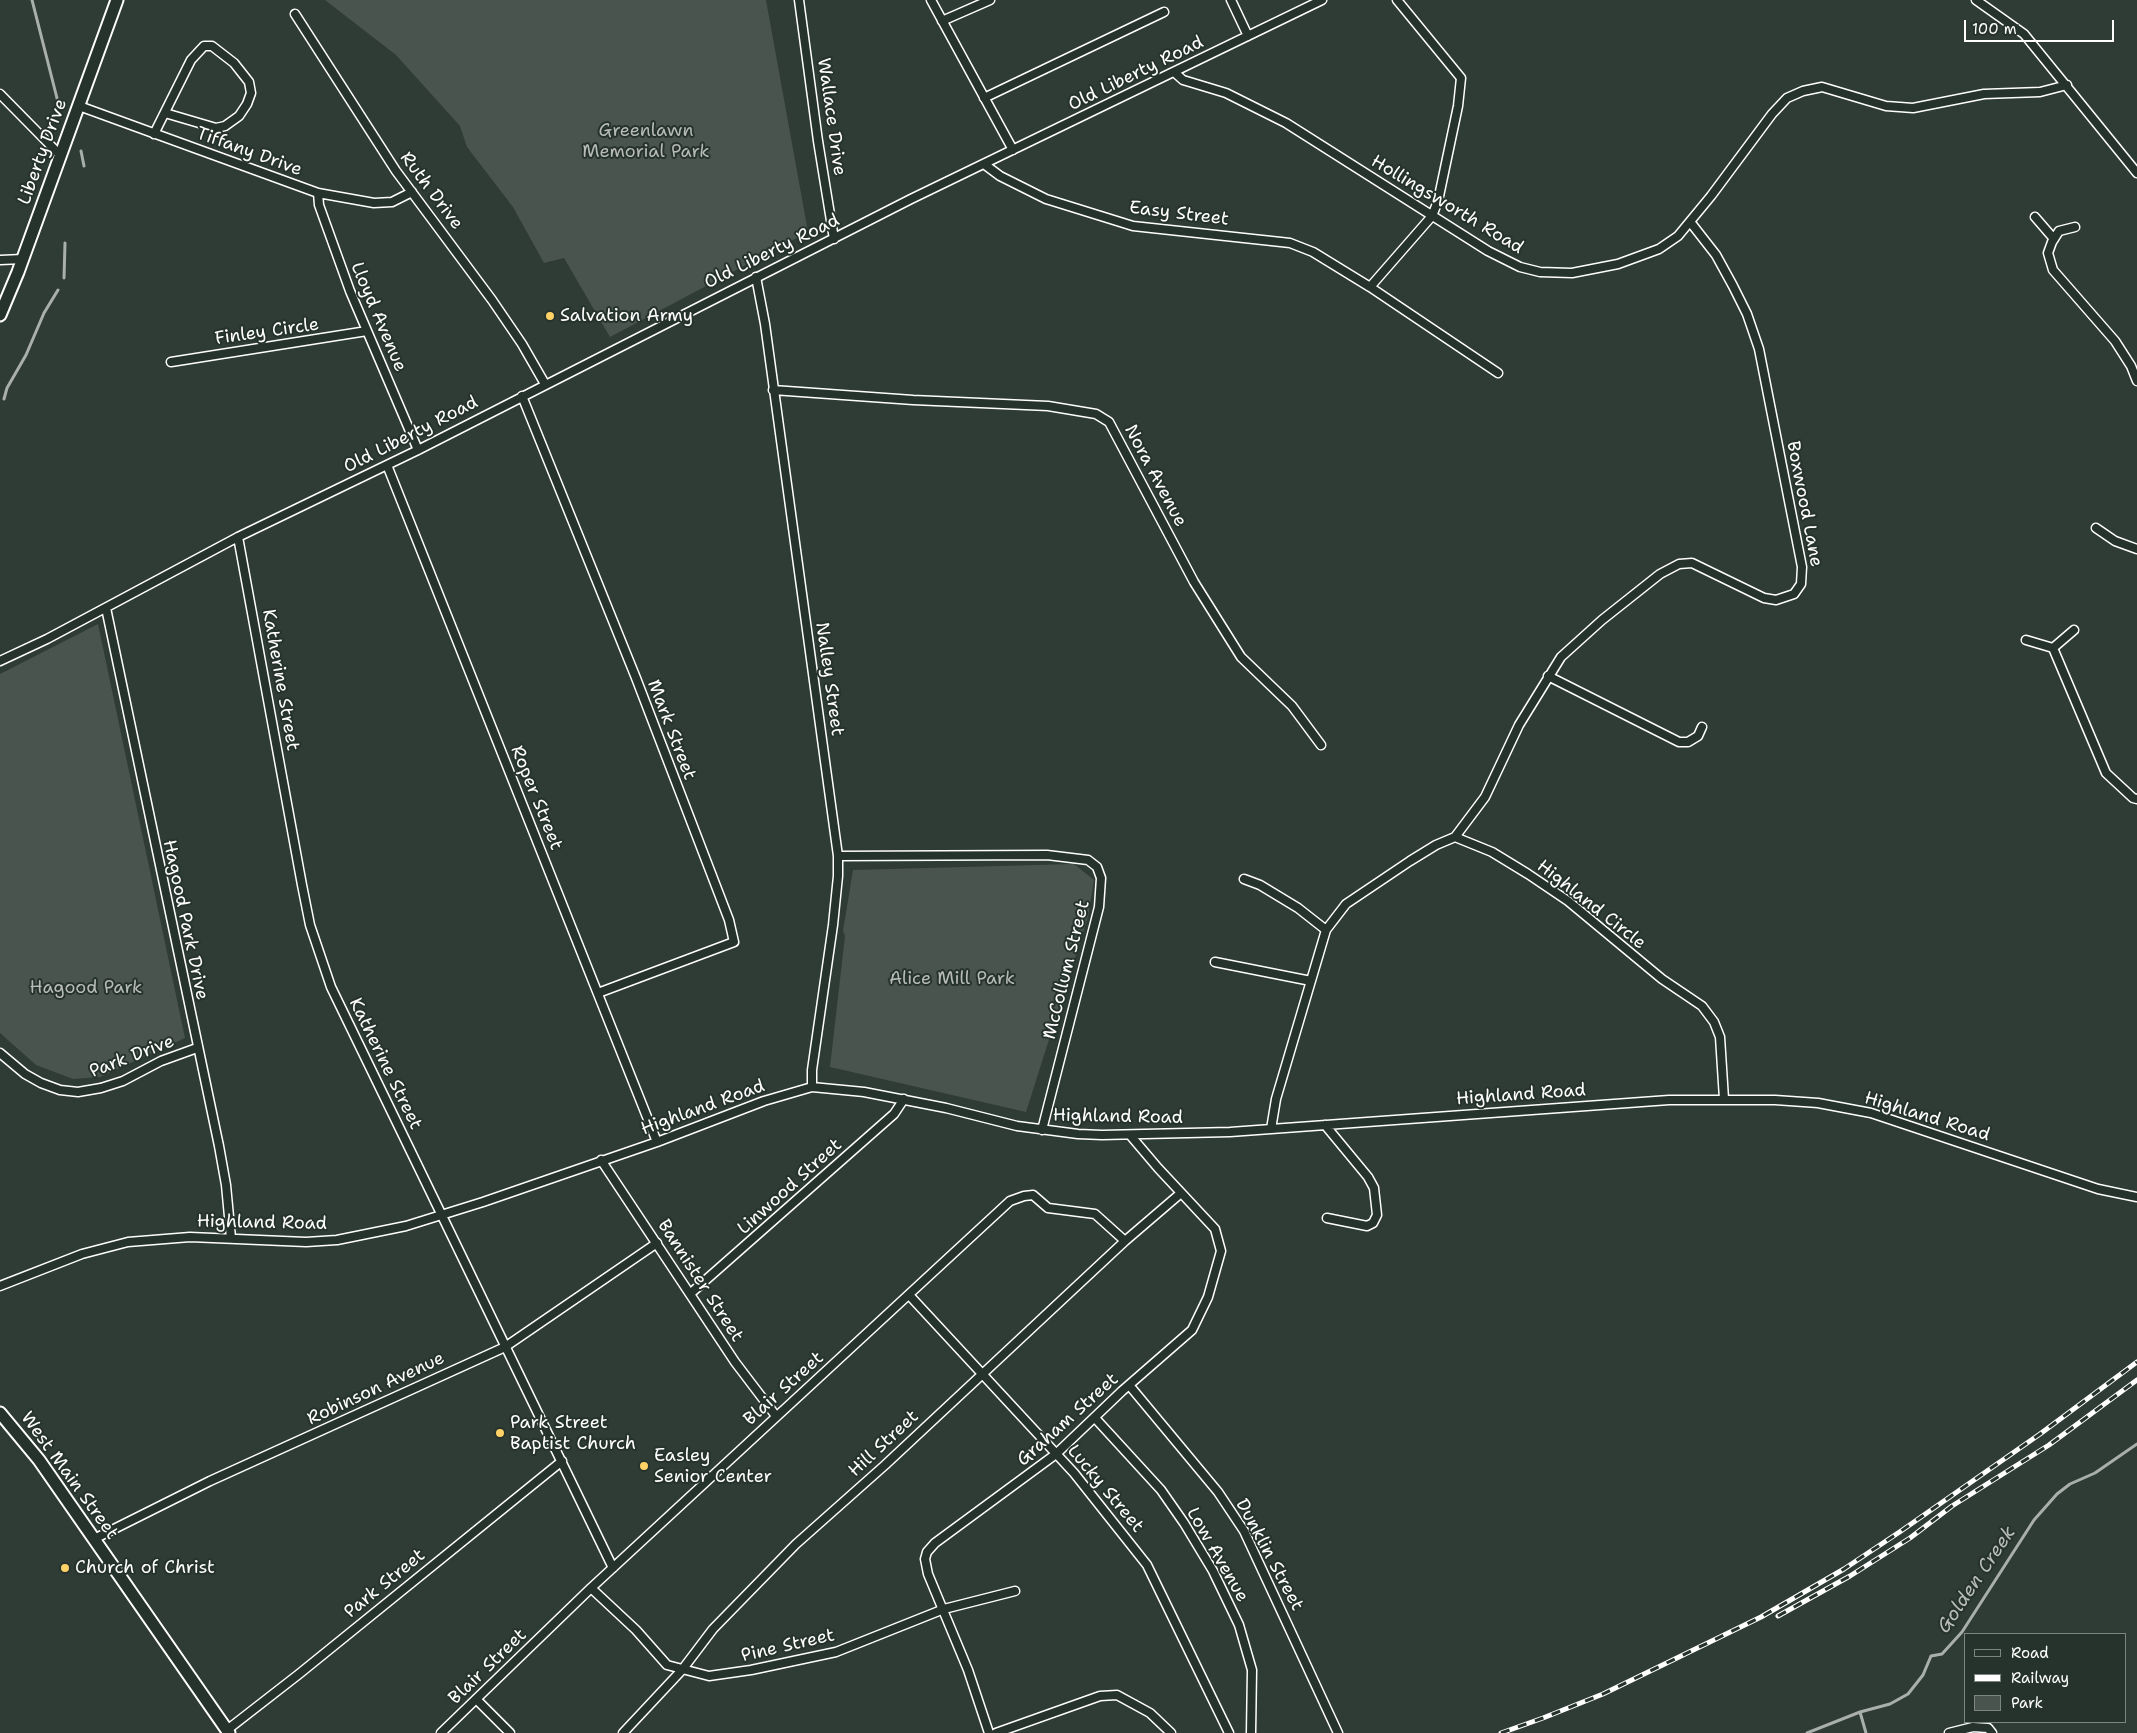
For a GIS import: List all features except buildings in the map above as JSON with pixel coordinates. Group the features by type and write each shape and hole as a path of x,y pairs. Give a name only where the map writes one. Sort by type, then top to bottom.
{"main road":[{"name":"Liberty Drive","path":"0,315 23,259 117,0"},
{"name":"West Main Street","path":"0,1413 39,1460 228,1732"}],"street":[{"name":"Wallace Drive","path":"799,0 818,141 834,239"},
{"path":"931,0 1013,150"},
{"path":"942,21 990,0"},
{"path":"1231,0 1248,36"},
{"name":"Old Liberty Road","path":"0,662 106,608 238,536 418,450 756,277 984,164 1322,0"},
{"path":"1370,287 1432,216 1440,191 1458,106 1461,78 1397,0"},
{"path":"1976,0 2024,34 2068,85 2137,173"},
{"path":"984,98 1164,12"},
{"name":"Ruth Drive","path":"295,14 412,192 522,344 545,384"},
{"path":"154,134 191,60 204,46 212,46 234,63 249,82 251,94 247,104 239,116 225,126 216,128 165,113"},
{"name":"Hollingsworth Road","path":"1174,72 1183,80 1226,93 1286,123 1488,251 1520,267 1540,272 1572,272 1618,264 1658,249 1678,236 1691,223 1772,114 1787,98 1803,91 1822,87 1886,106 1913,108 1984,94 2040,92 2068,85"},
{"path":"0,94 61,156"},
{"name":"Tiffany Drive","path":"78,106 318,193 374,203 392,202 412,192"},
{"name":"Easy Street","path":"984,164 1000,176 1046,198 1133,226 1290,243 1313,252 1370,287 1498,373"},
{"name":"Lloyd Avenue","path":"318,193 319,205 327,228 367,331 418,450"},
{"path":"2035,217 2054,239"},
{"name":"Boxwood Lane","path":"1455,837 1485,797 1519,725 1561,657 1602,620 1660,574 1679,564 1692,563 1764,598 1776,600 1794,594 1801,584 1802,567 1759,349 1747,314 1733,286 1716,255 1691,223"},
{"path":"2075,227 2059,231 2054,239 2048,252 2053,270 2115,341 2132,366 2137,381"},
{"path":"0,260 23,259"},
{"name":"Nalley Street","path":"756,277 766,324 773,390 838,856 833,925 812,1070 812,1087"},
{"name":"Finley Circle","path":"171,362 367,331"},
{"name":"Nora Avenue","path":"773,390 913,400 1071,408 1096,414 1103,418 1109,422 1194,582 1241,656 1292,706 1321,745"},
{"name":"Mark Street","path":"522,396 632,670 729,920 734,942 598,993"},
{"name":"Roper Street","path":"387,465 658,1142"},
{"path":"2096,528 2115,541 2137,549"},
{"name":"Katherine Street","path":"238,536 310,925 331,987 443,1215 504,1347 562,1461 613,1568"},
{"name":"Hagood Park Drive","path":"106,608 226,1185 231,1238"},
{"path":"2054,648 2074,630"},
{"path":"2026,640 2054,648"},
{"path":"2054,648 2106,773 2133,798 2137,799"},
{"path":"1548,676 1680,742 1688,742 1698,736 1702,727"},
{"path":"1270,1129 1276,1099 1326,930 1346,904 1436,845 1455,837"},
{"name":"Highland Circle","path":"1455,837 1492,852 1568,901 1662,979 1702,1006 1714,1022 1720,1037 1724,1099"},
{"name":"McCollum Street","path":"838,856 1048,855 1088,860 1097,866 1101,878 1099,907 1042,1130"},
{"path":"1244,878 1260,885 1298,908 1326,930"},
{"path":"1215,962 1311,981"},
{"name":"Park Drive","path":"0,1053 25,1074 41,1083 60,1090 78,1092 124,1081 161,1061 197,1048"},
{"name":"Highland Road","path":"0,1286 82,1254 128,1242 159,1238 231,1238 306,1242 336,1240 389,1230 443,1215 658,1142 764,1102 812,1087 864,1092 1042,1130 1078,1134 1130,1135 1270,1129 1669,1100 1775,1100 1818,1103 1871,1113 2098,1189 2137,1197"},
{"name":"Linwood Street","path":"691,1293 894,1114 904,1100"},
{"path":"1324,1125 1368,1177 1374,1188 1377,1215 1373,1223 1367,1226 1327,1218"},
{"name":"Graham Street","path":"989,1733 944,1609 928,1574 925,1559 927,1552 935,1543 1056,1454 1129,1385 1192,1330 1208,1297 1221,1251 1215,1228 1130,1135"},
{"name":"Bannister Street","path":"602,1160 735,1362 776,1416"},
{"name":"Hill Street","path":"623,1733 682,1670 713,1629 796,1544 983,1374 1125,1241 1181,1193"},
{"name":"Blair Street","path":"441,1733 591,1588 776,1416 910,1296 1010,1201 1033,1195 1048,1208 1095,1214 1125,1241"},
{"name":"Robinson Avenue","path":"94,1539 210,1482 504,1347 657,1243"},
{"name":"Lucky Street","path":"910,1296 1056,1454 1107,1512 1147,1565 1229,1733"},
{"name":"Dunklin Street","path":"1129,1385 1218,1492 1244,1532 1338,1733"},
{"name":"Low Avenue","path":"1095,1418 1161,1490 1184,1523 1213,1571 1239,1625 1252,1670 1251,1733"},
{"name":"Park Street","path":"228,1732 562,1461"},
{"name":"Pine Street","path":"591,1588 629,1623 667,1665 708,1676 786,1664 836,1652 944,1609 1015,1591"},
{"path":"996,1733 1100,1696 1117,1694 1150,1713 1172,1733"},
{"path":"476,1699 510,1733"},
{"path":"1949,1733 1973,1727 1988,1728 1992,1733"}],"green space":[{"name":"Greenlawn Memorial Park","path":"325,0 766,0 808,232 610,337 564,258 544,263 513,207 467,147 460,126 396,55"},
{"name":"Hagood Park","path":"98,624 185,1038 100,1077 73,1079 36,1065 0,1033 0,674"},
{"name":"Alice Mill Park","path":"1074,864 1094,880 1088,917 1026,1112 830,1067 845,936 843,931 853,870"}],"waterway":[{"path":"32,0 59,106"},
{"path":"81,151 84,166"},
{"path":"64,278 65,243"},
{"path":"4,399 7,388 26,355 44,313 58,290"},
{"name":"Golden Creek","path":"1807,1733 1860,1712 1890,1704 1908,1694 1923,1675 1931,1656 1942,1654 1962,1632 2034,1520 2057,1494 2070,1484 2095,1473 2137,1444"},
{"name":"Golden Creek","path":"1860,1712 1866,1733"}],"railway":[{"path":"1501,1733 1603,1694 1761,1617 1844,1569 2040,1434 2137,1362"},
{"path":"1778,1616 1850,1576 1910,1538 1952,1506 2049,1445 2137,1380"}],"place":[{"name":"Salvation Army","path":"550,316"},
{"name":"Park Street Baptist Church","path":"500,1433"},
{"name":"Easley Senior Center","path":"644,1466"},
{"name":"Church of Christ","path":"65,1568"}]}
